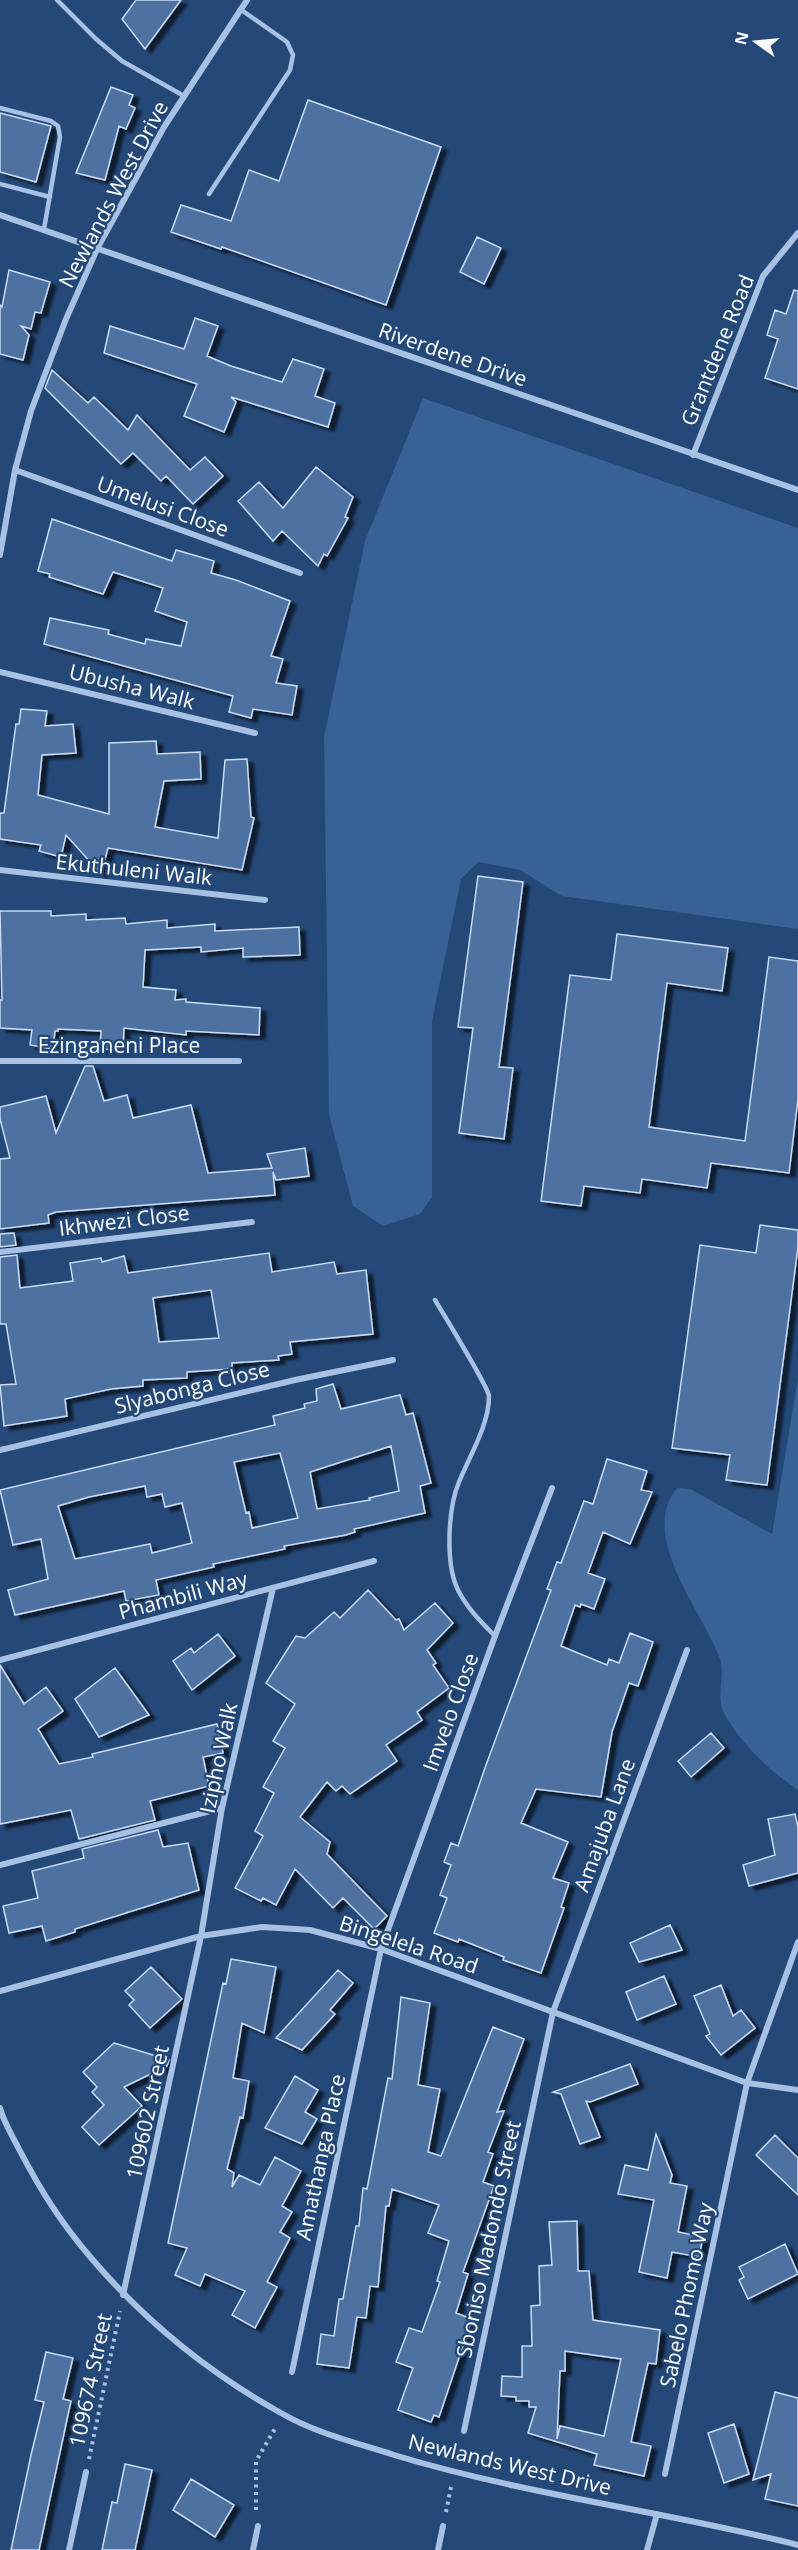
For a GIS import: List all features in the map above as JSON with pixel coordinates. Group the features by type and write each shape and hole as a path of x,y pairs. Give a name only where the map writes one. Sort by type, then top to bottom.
{"street":[{"name":"Newlands West Drive","path":"0,555 15,470 35,401 66,319 98,247 134,179 184,96 247,0"},
{"name":"Riverdene Drive","path":"0,214 798,490"},
{"name":"Grantdene Road","path":"693,455 764,276 798,233"},
{"name":"Umelusi Close","path":"15,470 300,573"},
{"name":"Ubusha Walk","path":"0,672 255,733"},
{"name":"Ekuthuleni Walk","path":"0,870 265,900"},
{"name":"Ezinganeni Place","path":"0,1061 239,1061"},
{"name":"Ikhwezi Close","path":"0,1252 252,1222"},
{"name":"Slyabonga Close","path":"0,1450 295,1380 393,1360"},
{"name":"Imvelo Close","path":"381,1949 495,1636 552,1488"},
{"name":"Phambili Way","path":"0,1660 374,1561"},
{"name":"Izipho Walk","path":"201,1936 222,1808 273,1588"},
{"name":"Amajuba Lane","path":"553,2012 687,1650"},
{"path":"0,1865 222,1808"},
{"name":"Bingelela Road","path":"0,1991 201,1936 262,1927 310,1930 381,1949 747,2083 798,2090"},
{"name":"109602 Street","path":"123,2295 165,2112 201,1936"},
{"name":"Sabelo Phomo Way","path":"665,2474 747,2083 798,1942"},
{"name":"Amathanga Place","path":"292,2372 381,1949"},
{"name":"Sboniso Madondo Street","path":"464,2431 553,2012"},
{"name":"Newlands West Drive","path":"0,2108 31,2172 62,2224 123,2295 164,2334 195,2358 283,2414 342,2439 455,2473 657,2514 798,2546"},
{"path":"69,2550 86,2472"},
{"path":"647,2550 657,2514"},
{"path":"253,2550 258,2526"},
{"path":"438,2550 443,2526"}],"lane":[{"path":"57,0 122,61 184,96"},
{"path":"209,194 290,70 293,55 286,42 240,9"},
{"path":"0,108 51,121 58,126 60,137 44,229"},
{"path":"0,184 50,197"},
{"path":"435,1300 489,1394 484,1420 474,1450 458,1484 452,1510 450,1556 457,1588 476,1618 495,1636"}],"path":[{"name":"109674 Street","path":"86,2472 123,2295"},
{"path":"258,2526 255,2495 256,2461 283,2414"}],"shaded area":[{"path":"423,398 798,528 798,929 562,896 520,870 478,862 461,879 432,1021 432,1197 420,1214 383,1226 353,1206 329,1115 324,737 365,541"},
{"path":"798,1378 798,1790 757,1757 725,1715 720,1693 722,1671 719,1656 677,1572 668,1550 665,1528 667,1507 677,1488 690,1489 772,1534"}],"building":[{"path":"136,0 181,0 145,49 122,19"},
{"path":"111,87 133,95 129,105 135,108 126,129 119,126 105,180 76,173"},
{"path":"308,100 441,147 386,305 222,247 221,249 171,232 181,205 231,221 249,170 279,181"},
{"path":"0,113 51,126 36,182 0,172"},
{"path":"477,237 501,248 484,284 460,272"},
{"path":"9,270 50,282 41,313 35,312 31,329 21,326 29,335 23,360 0,354 0,305 2,307"},
{"path":"794,290 798,291 798,389 765,378 778,339 767,335 775,310 786,314"},
{"path":"195,318 218,326 207,356 231,366 282,382 293,359 324,369 315,396 335,403 328,427 231,397 236,402 224,432 184,416 197,384 104,353 110,326 184,349"},
{"path":"52,370 88,403 94,397 128,430 137,415 190,470 205,457 223,476 193,504 166,476 161,481 133,453 121,464 45,388"},
{"path":"316,467 353,497 345,517 348,518 327,556 324,554 318,566 282,531 273,541 238,501 259,482 283,508"},
{"path":"52,519 172,561 176,550 214,561 211,573 290,601 271,656 283,659 276,683 297,686 292,715 253,709 251,718 229,712 233,696 44,644 50,618 109,630 108,634 145,644 146,639 181,646 187,622 155,611 163,588 113,572 103,594 49,577 50,574 38,571"},
{"path":"21,709 47,711 45,726 73,724 76,753 42,755 38,795 109,814 109,743 156,741 157,754 200,752 201,779 164,781 155,827 218,838 225,760 247,759 251,817 254,818 242,870 108,848 101,874 66,835 61,857 39,851 41,845 0,839 0,813 4,813 16,724 19,724"},
{"path":"478,876 523,882 499,1067 513,1068 504,1139 459,1133 473,1028 458,1027"},
{"path":"0,911 51,911 51,916 86,914 86,920 125,918 126,924 167,920 167,928 215,924 215,931 299,927 300,955 243,957 243,948 201,952 201,947 145,950 143,987 176,990 175,1000 186,999 186,1002 260,1008 259,1035 186,1031 186,1035 124,1028 123,1050 100,1049 101,1031 58,1029 55,1031 53,1049 30,1045 32,1030 0,1028 0,1000 2,1000"},
{"path":"617,934 728,948 722,991 667,983 649,1127 745,1141 769,957 798,961 798,1099 789,1173 711,1163 707,1188 642,1179 640,1193 584,1186 581,1206 541,1201 570,975 611,980"},
{"path":"85,1066 93,1066 104,1101 127,1095 133,1118 191,1105 208,1173 272,1168 267,1154 305,1148 309,1176 276,1180 273,1172 275,1195 56,1212 48,1215 49,1223 0,1229 0,1159 10,1158 0,1119 0,1107 46,1096 56,1133"},
{"path":"760,1225 798,1230 798,1247 767,1485 726,1480 730,1455 672,1448 700,1245 756,1253"},
{"path":"14,1233 16,1245 0,1247 0,1234"},
{"path":"269,1253 272,1272 334,1262 337,1274 366,1270 373,1334 290,1342 292,1354 278,1356 279,1360 232,1363 232,1369 187,1372 187,1378 143,1380 143,1386 111,1389 65,1399 67,1416 4,1426 0,1385 16,1384 6,1324 0,1324 0,1257 17,1255 20,1288 73,1281 70,1263 101,1258 102,1262 124,1256 128,1273","holes":["211,1290 219,1338 159,1342 153,1298"]},
{"path":"333,1384 341,1409 400,1395 406,1415 413,1413 431,1483 420,1486 425,1513 354,1529 355,1532 346,1535 284,1546 285,1549 213,1564 214,1567 156,1580 159,1595 126,1601 124,1591 15,1615 8,1590 48,1579 41,1539 13,1545 0,1490 275,1425 273,1416 305,1408 304,1404 317,1401 316,1389","holes":["391,1446 399,1491 369,1498 370,1500 317,1509 310,1472","280,1453 298,1518 252,1528 249,1512 246,1513 234,1462","145,1486 147,1497 162,1494 165,1507 182,1503 192,1543 152,1553 150,1544 75,1559 58,1506 89,1497"]},
{"path":"607,1459 647,1471 641,1490 652,1492 630,1544 603,1532 588,1573 605,1579 594,1609 581,1604 580,1607 575,1605 561,1646 607,1665 609,1659 619,1663 630,1633 653,1642 638,1686 629,1683 612,1732 601,1797 536,1789 521,1823 568,1842 553,1878 569,1883 561,1907 564,1908 541,1973 503,1960 504,1957 459,1939 458,1942 434,1933 447,1898 440,1895 451,1865 444,1862 451,1843 458,1846 551,1590 547,1589 557,1562 561,1563 584,1501 593,1504"},
{"path":"368,1590 396,1620 399,1619 404,1630 435,1603 453,1623 427,1650 436,1663 433,1665 449,1688 417,1712 422,1720 386,1745 397,1761 350,1794 342,1786 336,1791 327,1782 300,1817 330,1842 327,1854 387,1916 374,1929 343,1898 333,1908 295,1869 276,1905 263,1898 261,1901 235,1888 263,1836 255,1831 274,1793 263,1787 285,1748 273,1741 295,1704 266,1683 296,1636 305,1638 334,1612 340,1618"},
{"path":"218,1634 235,1656 192,1690 173,1661 191,1648 194,1653"},
{"path":"0,1665 24,1704 46,1687 63,1711 38,1729 59,1764 217,1724 223,1753 203,1757 209,1786 150,1801 155,1820 79,1839 71,1810 0,1824"},
{"path":"115,1668 149,1715 99,1737 75,1699"},
{"path":"711,1733 724,1748 691,1777 678,1761"},
{"path":"795,1814 798,1827 798,1873 749,1886 743,1865 775,1855 768,1819"},
{"path":"158,1830 163,1847 188,1843 199,1890 75,1929 75,1932 46,1941 42,1926 9,1933 3,1906 38,1898 32,1871 84,1858 82,1849"},
{"path":"670,1925 682,1950 639,1962 630,1943"},
{"path":"231,1959 276,1967 264,2033 242,2023 233,2078 249,2081 243,2118 240,2117 227,2169 234,2173 232,2187 239,2175 260,2185 275,2157 301,2171 282,2206 292,2212 280,2232 290,2238 267,2282 277,2287 255,2328 232,2315 245,2291 205,2274 200,2286 175,2275 187,2248 168,2243 223,1983 226,1984"},
{"path":"151,1967 182,1999 150,2028 129,2005 134,2000 125,1991"},
{"path":"338,1970 353,1983 330,2010 335,2014 302,2050 276,2038"},
{"path":"664,1976 676,2004 637,2020 626,1992"},
{"path":"721,1985 733,2016 741,2010 755,2028 721,2055 706,2036 710,2034 694,1996"},
{"path":"401,1997 430,2003 418,2085 440,2089 428,2152 441,2156 493,2027 524,2039 497,2112 504,2111 488,2152 493,2154 483,2182 494,2186 463,2272 468,2274 456,2313 472,2319 439,2417 434,2415 431,2422 398,2410 413,2368 396,2362 409,2328 422,2332 440,2282 437,2281 449,2241 428,2233 439,2205 392,2189 389,2206 386,2206 378,2287 370,2286 366,2318 357,2317 349,2368 317,2364 321,2334 334,2336 339,2299 343,2299 356,2226 359,2226 363,2188 367,2189 388,2078 392,2079"},
{"path":"114,2043 169,2060 167,2066 124,2087 142,2106 99,2145 82,2127 104,2105 92,2092 97,2087 83,2072"},
{"path":"630,2064 638,2084 590,2102 586,2101 600,2137 580,2144 561,2094 553,2092"},
{"path":"295,2076 318,2090 305,2112 317,2119 302,2144 265,2128"},
{"path":"656,2134 672,2175 670,2183 687,2186 678,2232 703,2237 699,2257 672,2252 667,2278 639,2272 654,2200 618,2194 625,2165 648,2170"},
{"path":"775,2135 798,2158 798,2195 756,2155"},
{"path":"577,2221 578,2271 589,2271 593,2320 660,2330 656,2364 648,2363 631,2442 651,2446 644,2476 594,2465 597,2454 528,2433 536,2407 529,2407 529,2401 516,2401 516,2397 501,2396 502,2376 522,2377 522,2346 532,2346 531,2306 540,2305 539,2266 552,2265 549,2222","holes":["565,2351 621,2359 604,2436 560,2426 557,2439 560,2371 565,2371"]},
{"path":"785,2244 798,2274 748,2299 739,2280 744,2277 739,2267"},
{"path":"46,2352 73,2358 63,2399 71,2401 39,2550 11,2550 44,2402 35,2400"},
{"path":"775,2392 798,2398 798,2506 765,2499 771,2474 753,2480"},
{"path":"734,2424 749,2474 724,2483 708,2433"},
{"path":"125,2464 152,2470 135,2550 102,2550 112,2502 117,2503"},
{"path":"191,2479 234,2505 215,2537 173,2510"}]}
